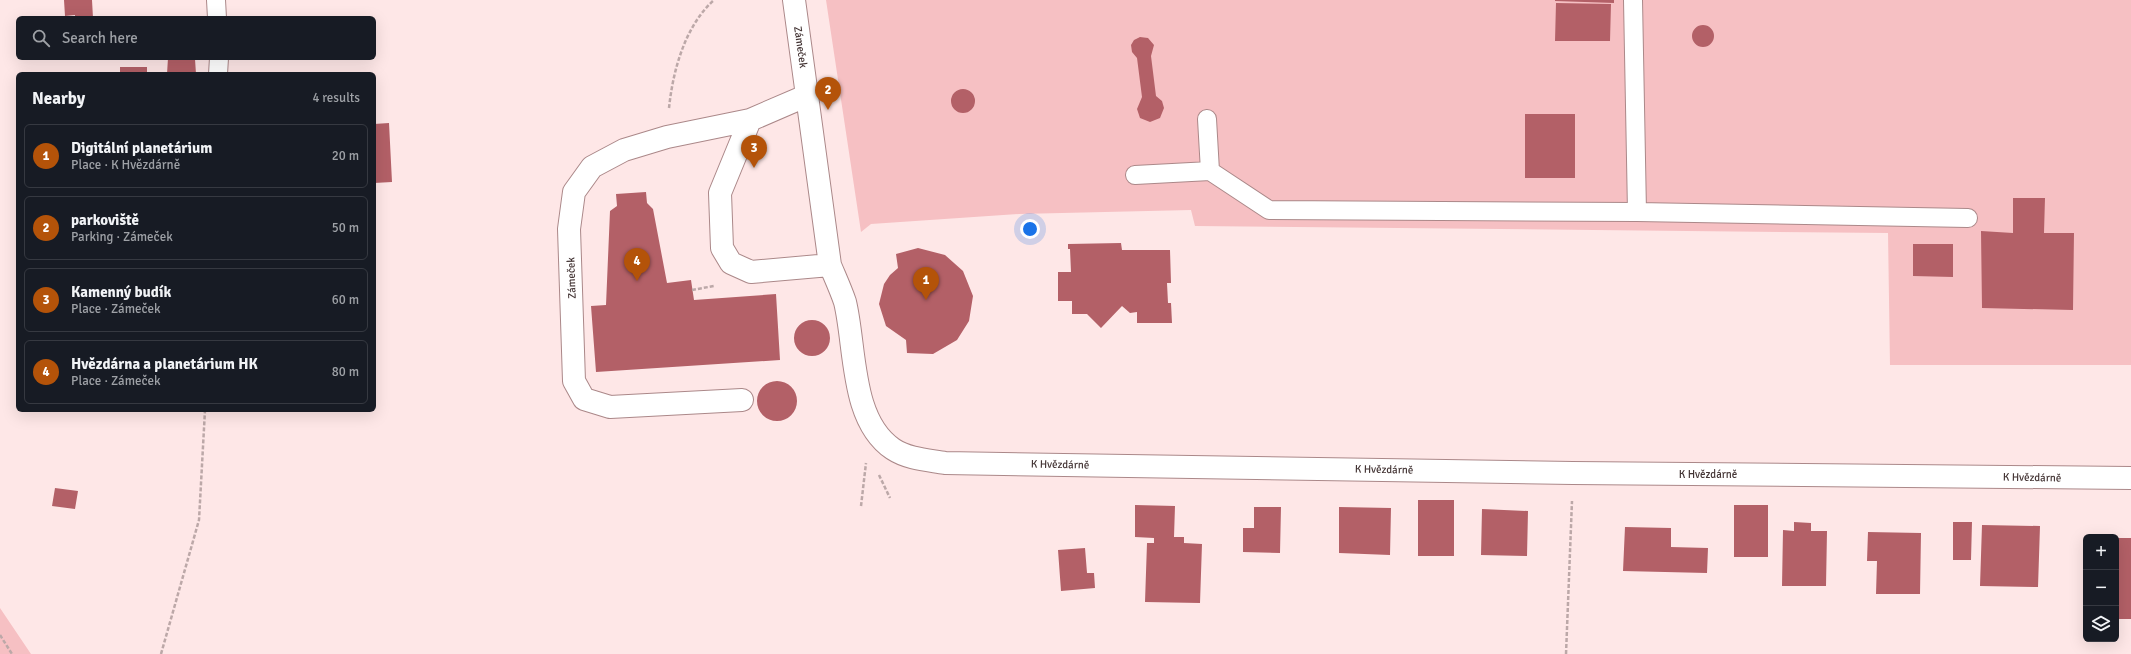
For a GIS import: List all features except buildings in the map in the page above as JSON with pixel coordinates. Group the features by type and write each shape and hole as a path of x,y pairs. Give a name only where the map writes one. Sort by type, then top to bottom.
{"street":[{"name":"Zámeček","path":"794,0 823,210"},
{"name":"Zámeček","path":"742,400 610,407 584,399 574,381 569,230 574,192 592,167 624,150 667,137 750,120 808,94"},
{"path":"750,120 720,193 722,248 731,263 751,272 830,265"},
{"name":"K Hvězdárně","path":"823,210 830,265 845,302 861,397 870,425 892,448 913,458 945,463 1573,473 2131,478"}],"lane":[{"path":"216,0 217,16"},
{"path":"1633,0 1637,212"},
{"path":"218,72 219,60"},
{"path":"1207,119 1210,171"},
{"path":"1135,175 1210,171 1269,210 1637,212 1968,218"}],"path":[{"path":"667,137 672,84 679,58 692,28 714,0"},
{"path":"692,290 705,288"},
{"path":"161,654 199,520 205,412"},
{"path":"1566,654 1573,473"},
{"path":"0,635 12,654"}],"shaded area":[{"path":"826,0 2131,0 2131,365 1890,365 1888,233 1195,226 1191,210 1019,214 871,224 861,232"},
{"path":"0,608 31,654 0,654"}],"place":[{"name":"parkoviště","path":"828,110"},
{"name":"Kamenný budík","path":"754,168"},
{"name":"Hvězdárna a planetárium HK","path":"637,281"},
{"name":"Digitální planetárium","path":"926,300"}]}
